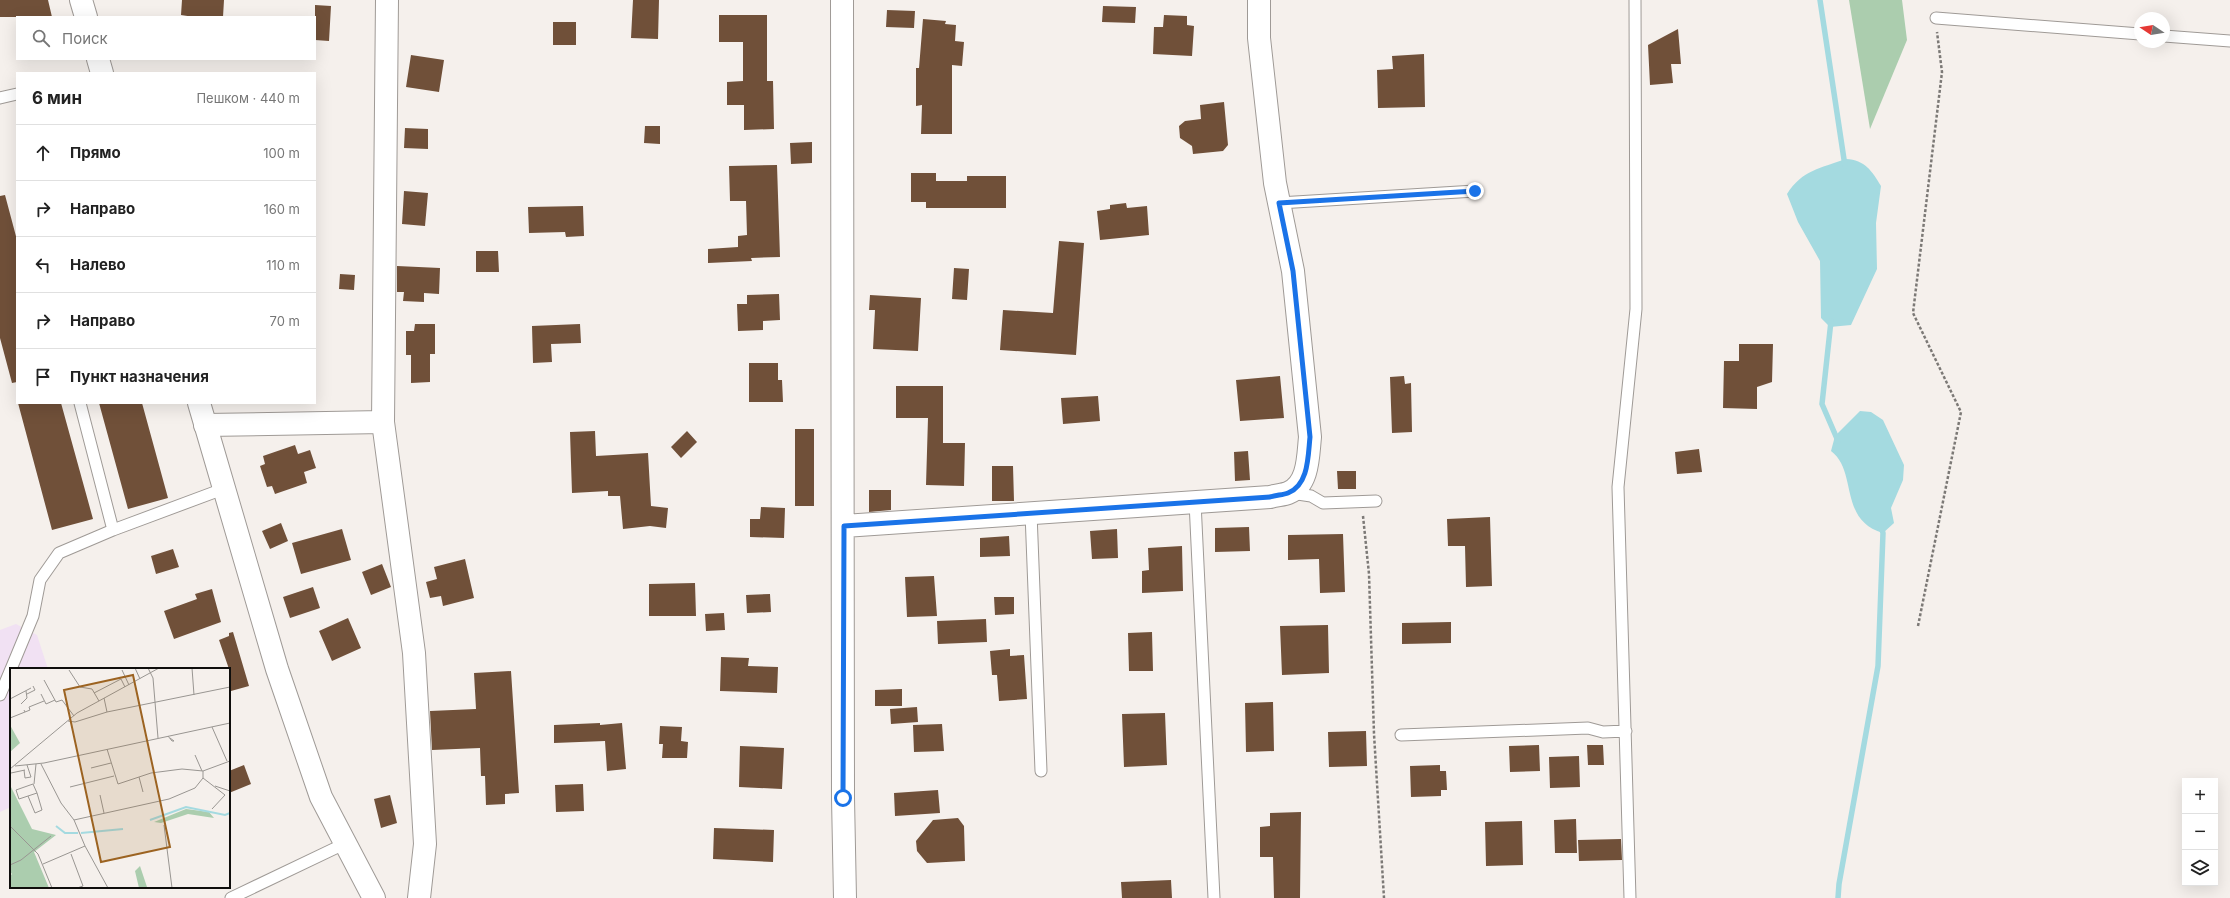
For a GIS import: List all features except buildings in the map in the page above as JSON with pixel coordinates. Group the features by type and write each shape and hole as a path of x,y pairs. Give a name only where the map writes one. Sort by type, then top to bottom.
{"street":[{"path":"81,0 86,16"},
{"path":"387,0 382,422 414,653 425,844 419,898"},
{"path":"842,0 844,526 843,798 845,898"},
{"path":"844,526 1270,497 1290,492 1302,481 1308,463 1310,437 1293,271 1279,203 1258,38 1259,0"},
{"path":"98,60 102,72"},
{"path":"199,404 277,669 321,797 344,844 374,898"},
{"path":"205,424 382,422"}],"lane":[{"path":"1630,898 1618,487 1636,309 1635,0"},
{"path":"1936,18 2134,34"},
{"path":"2170,36 2230,41"},
{"path":"0,98 16,94"},
{"path":"1279,203 1475,191"},
{"path":"80,404 112,530"},
{"path":"11,668 33,616 40,580 59,552 112,530 223,489"},
{"path":"1290,492 1310,496 1323,504 1376,501"},
{"path":"1195,502 1214,898"},
{"path":"1031,513 1041,771"},
{"path":"0,695 10,671"},
{"path":"1401,735 1588,728 1603,732 1626,731"},
{"path":"231,898 344,844"}],"path":[{"path":"1918,626 1961,412 1913,313 1942,72 1936,18"},
{"path":"1351,502 1364,518 1384,898"}],"shaded area":[{"path":"16,624 37,635 48,668 10,668 10,807 0,812 0,630"}],"green space":[{"path":"1849,0 1902,0 1907,40 1870,129"}],"water":[{"path":"1846,159 1853,160 1867,167 1881,186 1876,223 1877,269 1851,325 1830,327 1821,318 1820,261 1798,222 1787,194 1799,180 1806,175 1820,168"},
{"path":"1860,411 1871,412 1883,420 1904,465 1903,480 1891,508 1894,523 1883,533 1869,527 1860,518 1850,495 1844,470 1839,460 1831,451 1835,436"}],"waterway":[{"path":"1820,0 1845,166"},
{"path":"1831,321 1822,404 1838,441"},
{"path":"1838,898 1839,884 1878,666 1883,533 1881,527"}],"route":[{"path":"843,798 844,526 1270,497 1290,492 1302,481 1308,463 1310,437 1293,271 1279,203 1475,191"}]}
